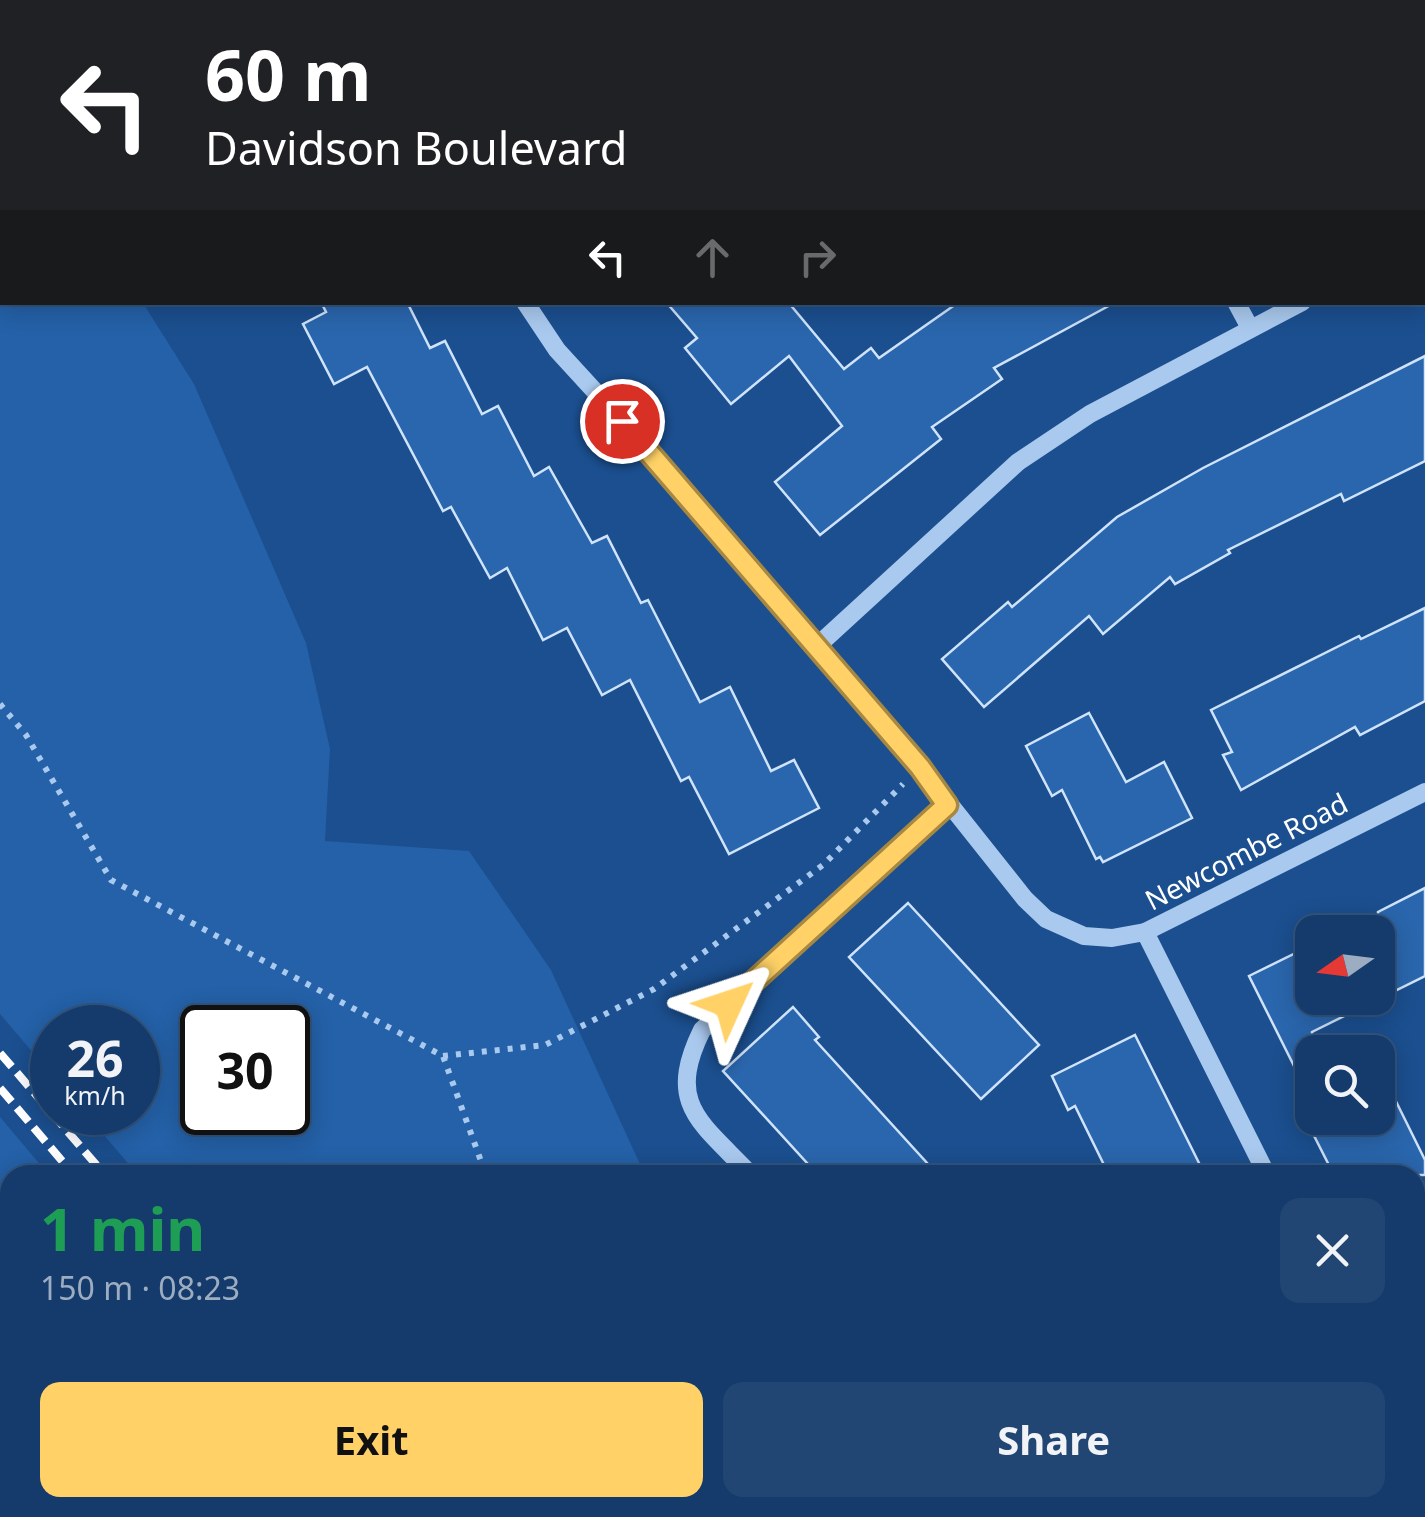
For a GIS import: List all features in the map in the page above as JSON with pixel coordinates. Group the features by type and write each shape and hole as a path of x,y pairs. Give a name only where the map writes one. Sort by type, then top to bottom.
{"street":[{"name":"Newcombe Road","path":"526,305 557,350 666,468 920,767 1024,899 1046,918 1084,936 1112,938 1145,932 1425,792"},
{"path":"1238,305 1250,328"},
{"path":"815,648 1018,462 1090,414 1296,305"},
{"path":"741,1165 702,1124 690,1102 686,1063 702,1030 947,805"},
{"path":"1145,932 1262,1165"}],"path":[{"path":"0,704 26,735 111,880 443,1056 545,1045 654,989 823,865 920,767"},
{"path":"443,1056 482,1165"}],"shaded area":[{"path":"0,305 144,305 194,384 306,643 330,749 325,841 469,851 551,970 640,1165 129,1165 104,1135 160,1135 160,1005 30,1005 30,1049 0,1014"},
{"path":"0,1117 41,1165 0,1165"}],"building":[{"path":"322,305 408,305 430,348 445,341 482,414 498,406 534,476 549,467 592,543 607,536 641,603 648,600 700,702 730,687 771,771 794,760 819,808 729,854 689,777 681,781 630,680 602,695 567,628 543,640 507,568 490,578 451,507 443,511 367,367 334,384 303,324 326,312"},
{"path":"669,305 791,305 844,369 871,348 879,358 955,305 1110,305 994,368 1002,379 932,427 941,439 820,535 775,482 842,426 789,356 731,404 685,348 697,338"},
{"path":"1425,356 1425,461 1344,501 1341,494 1228,550 1230,553 1175,584 1170,577 1103,634 1089,616 984,707 942,659 1008,602 1012,607 1117,517 1203,468"},
{"path":"1425,608 1425,701 1360,735 1355,727 1241,790 1223,755 1232,752 1211,710 1359,636 1361,639"},
{"path":"1089,713 1126,782 1164,762 1192,818 1103,862 1100,857 1096,859 1062,790 1052,796 1026,746"},
{"path":"1425,888 1425,976 1395,991 1395,915 1378,912"},
{"path":"908,903 1039,1045 981,1099 849,957"},
{"path":"1295,953 1295,1015 1346,1015 1312,1035 1295,1035 1295,1068 1249,976"},
{"path":"793,1007 819,1037 815,1040 929,1165 809,1165 723,1071"},
{"path":"1135,1035 1200,1165 1104,1165 1075,1106 1068,1110 1052,1076"},
{"path":"1395,1099 1425,1160 1425,1165 1329,1165 1314,1135 1395,1135"}],"railway":[{"path":"0,1053 96,1165"},
{"path":"0,1088 65,1165"}],"route":[{"path":"622,421 920,767 947,805 729,1004"}]}
